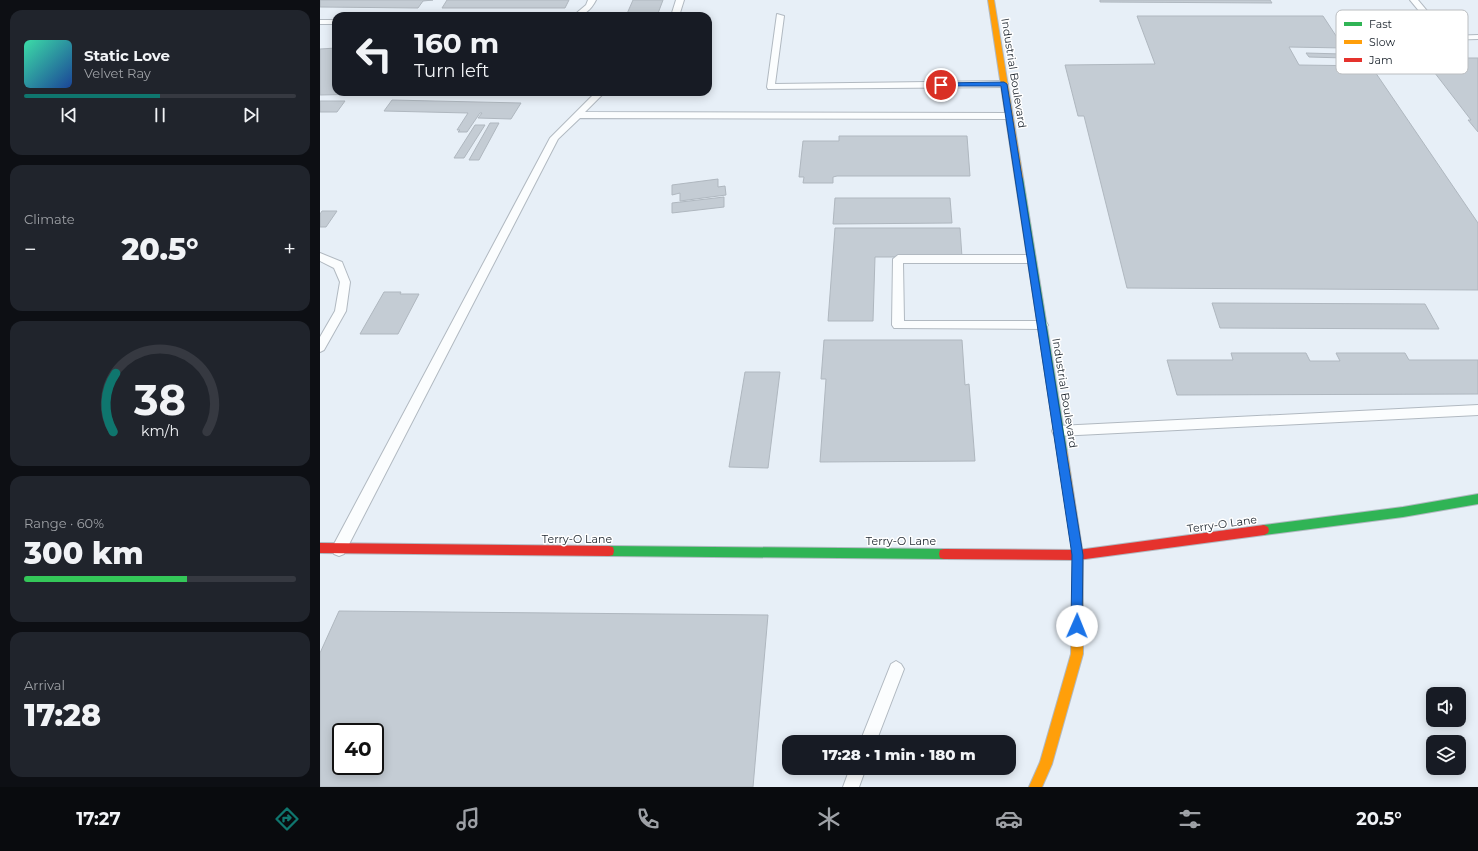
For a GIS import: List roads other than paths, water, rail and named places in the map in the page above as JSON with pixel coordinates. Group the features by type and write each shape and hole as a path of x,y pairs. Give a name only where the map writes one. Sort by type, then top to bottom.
{"street":[{"name":"Industrial Boulevard","path":"991,0 1078,555 1077,654 1046,764 1035,787"},
{"name":"Terry-O Lane","path":"320,548 1078,555 1402,512 1478,499"}],"lane":[{"path":"582,12 589,6 592,0"},
{"path":"676,12 680,0"},
{"path":"1414,0 1422,10"},
{"path":"780,16 771,87 1004,84"},
{"path":"320,22 332,22"},
{"path":"1468,37 1478,37"},
{"path":"339,549 554,138 597,96"},
{"path":"579,115 1009,116"},
{"path":"320,257 338,265 345,282 340,311 320,347"},
{"path":"1032,259 898,259 898,325 1042,325"},
{"path":"1058,430 1478,410"},
{"path":"871,735 896,669"},
{"path":"851,787 855,775"}]}
